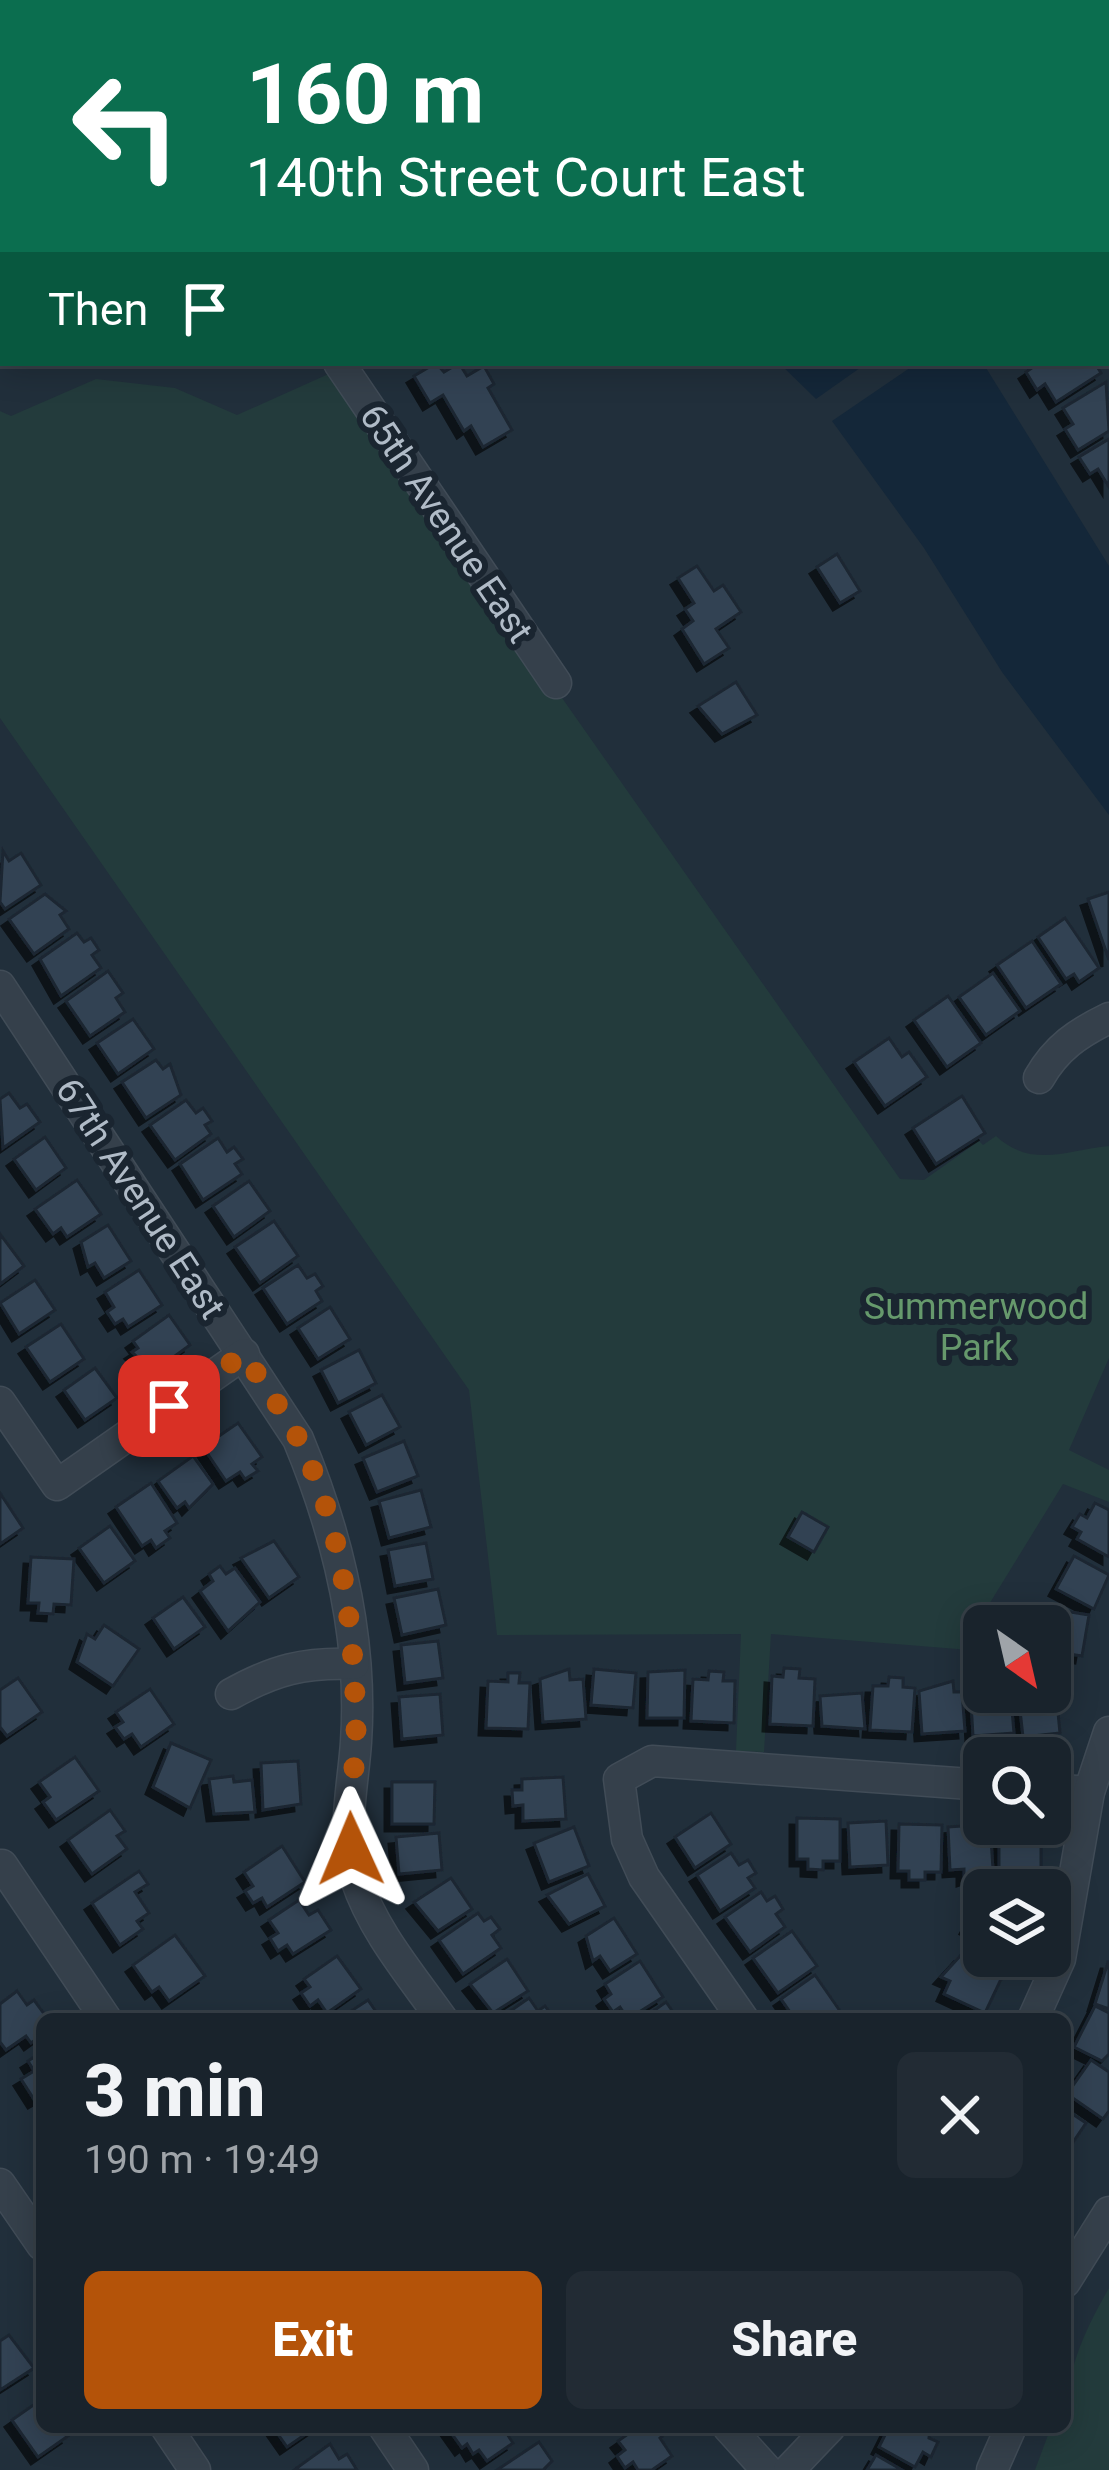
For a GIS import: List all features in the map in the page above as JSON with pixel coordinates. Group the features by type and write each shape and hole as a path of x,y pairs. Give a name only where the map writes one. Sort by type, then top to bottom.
{"street":[{"name":"65th Avenue East","path":"341,366 556,683"},
{"name":"67th Avenue East","path":"0,986 298,1439 320,1490 352,1618 356,1742 347,1822 355,1876 378,1928 438,2013"},
{"path":"1040,1078 1052,1056 1078,1033 1109,1018"},
{"path":"0,1402 57,1485 244,1354"},
{"path":"231,1694 272,1671 306,1662 354,1664"},
{"path":"1036,2013 1060,1959 1089,1792 1109,1732"},
{"path":"739,2013 644,1877 627,1839 619,1779 632,1767 652,1761 963,1783"},
{"path":"1071,1791 1089,1792"},
{"path":"2,1864 102,2013"},
{"path":"0,2184 36,2236"},
{"path":"1071,2272 1109,2212"},
{"path":"170,2433 195,2470"},
{"path":"388,2433 413,2470"},
{"path":"733,2433 767,2470"},
{"path":"789,2470 824,2433"},
{"path":"992,2470 1008,2433"}],"green space":[{"name":"Summerwood Park","path":"333,372 900,1179 924,1180 979,1141 983,1145 996,1136 1037,1155 1109,1146 1109,1358 1069,1450 1109,1470 1109,1502 1063,1484 989,1605 963,1605 963,1649 771,1634 764,1752 736,1751 741,1634 497,1635 469,1390 0,718 0,411 11,416 96,379 175,388 237,415"},
{"path":"1109,2288 1109,2470 1035,2470 1049,2433 1071,2433 1071,2377 1091,2321"}],"water":[{"path":"782,366 863,366 816,399"},
{"path":"913,366 985,366 1109,566 1109,815 1002,672 924,548 832,421"}],"building":[{"path":"431,366 444,372 461,366 467,376 484,366 494,384 488,388 512,430 483,447 471,426 464,431 443,395 430,403 414,376"},
{"path":"1035,366 1097,366 1101,373 1056,402 1045,384 1037,390 1026,372"},
{"path":"1106,382 1109,431 1078,450 1065,429 1073,424 1063,408"},
{"path":"1109,439 1109,487 1098,469 1090,474 1079,457"},
{"path":"837,554 860,591 840,603 817,567"},
{"path":"697,566 714,591 723,585 741,612 716,629 729,648 704,664 682,629 693,621 685,609 694,603 678,578"},
{"path":"736,682 757,715 722,734 698,706"},
{"path":"3,851 9,861 21,853 41,885 5,909 0,902"},
{"path":"1109,892 1109,960 1088,899"},
{"path":"45,894 66,911 60,915 69,929 34,954 9,919"},
{"path":"1065,918 1099,968 1079,982 1074,974 1066,979 1038,937"},
{"path":"77,933 84,942 91,938 99,950 92,955 101,968 61,996 40,959"},
{"path":"1032,941 1061,984 1026,1008 997,965"},
{"path":"108,971 123,993 116,998 125,1012 90,1036 66,1001"},
{"path":"993,973 1020,1011 986,1035 959,997"},
{"path":"948,996 981,1043 947,1067 914,1020"},
{"path":"133,1019 154,1049 118,1074 97,1043"},
{"path":"889,1038 902,1057 909,1052 927,1077 885,1106 854,1062"},
{"path":"156,1060 163,1069 170,1064 181,1095 146,1118 122,1082"},
{"path":"9,1093 20,1108 27,1104 40,1122 3,1148 0,1099"},
{"path":"962,1096 985,1133 936,1164 913,1128"},
{"path":"186,1100 196,1113 203,1108 212,1121 205,1125 211,1134 175,1160 150,1125"},
{"path":"45,1137 66,1168 36,1190 14,1159"},
{"path":"218,1138 227,1152 234,1147 243,1159 235,1164 242,1174 203,1200 180,1164"},
{"path":"77,1180 101,1214 67,1237 61,1228 53,1234 35,1209"},
{"path":"249,1181 270,1211 234,1237 213,1206"},
{"path":"274,1221 298,1256 260,1283 235,1247"},
{"path":"108,1225 131,1261 104,1278 95,1263 88,1267 81,1242"},
{"path":"0,1234 24,1266 0,1284"},
{"path":"298,1265 307,1278 315,1274 323,1286 316,1291 322,1301 287,1324 263,1288"},
{"path":"139,1270 162,1305 128,1327 123,1319 115,1324 107,1312 114,1307 105,1292"},
{"path":"35,1280 55,1310 19,1334 0,1303"},
{"path":"330,1307 350,1339 318,1359 298,1328"},
{"path":"169,1315 190,1345 153,1372 132,1352 138,1348 133,1341"},
{"path":"61,1324 84,1359 50,1382 26,1347"},
{"path":"359,1350 376,1383 338,1403 321,1370"},
{"path":"95,1368 117,1398 85,1420 64,1390"},
{"path":"382,1395 400,1427 366,1445 349,1412"},
{"path":"238,1423 262,1457 252,1464 258,1471 245,1479 240,1472 226,1481 203,1447"},
{"path":"404,1441 418,1476 377,1492 363,1458"},
{"path":"193,1456 213,1484 189,1508 185,1502 177,1508 158,1481"},
{"path":"151,1483 177,1523 165,1531 170,1538 156,1548 151,1540 142,1546 116,1507"},
{"path":"421,1490 431,1527 389,1538 379,1501"},
{"path":"0,1493 23,1528 0,1544"},
{"path":"1095,1503 1109,1510 1109,1557 1077,1539 1081,1532 1072,1527 1080,1514 1087,1518"},
{"path":"802,1512 828,1527 814,1552 788,1537"},
{"path":"110,1526 135,1561 104,1583 79,1548"},
{"path":"274,1541 299,1577 269,1598 241,1558"},
{"path":"426,1543 433,1579 395,1586 388,1550"},
{"path":"1074,1556 1109,1575 1094,1609 1056,1589"},
{"path":"31,1557 74,1559 71,1605 54,1604 53,1614 38,1613 39,1603 28,1603"},
{"path":"220,1566 226,1574 235,1568 260,1602 228,1631 200,1591 213,1581 209,1574"},
{"path":"438,1589 446,1625 402,1635 394,1598"},
{"path":"183,1597 205,1627 174,1649 153,1618"},
{"path":"1071,1612 1089,1615 1082,1656 1071,1654"},
{"path":"104,1625 139,1649 113,1686 77,1662 87,1634 95,1639"},
{"path":"438,1641 443,1678 405,1683 401,1645"},
{"path":"784,1668 800,1669 799,1678 815,1679 813,1726 770,1724 772,1676 783,1677"},
{"path":"569,1669 570,1680 583,1679 586,1719 543,1722 540,1679"},
{"path":"594,1669 636,1673 633,1708 591,1705"},
{"path":"685,1670 684,1718 647,1718 648,1672"},
{"path":"709,1671 724,1672 723,1681 735,1681 734,1723 691,1721 693,1679 708,1680"},
{"path":"508,1673 520,1673 519,1683 530,1683 528,1729 486,1728 488,1681 508,1682"},
{"path":"889,1677 903,1678 903,1687 915,1688 912,1732 870,1730 873,1686 888,1686"},
{"path":"18,1678 42,1712 7,1736 0,1727 0,1690"},
{"path":"953,1681 954,1692 962,1692 965,1731 922,1734 919,1691"},
{"path":"150,1689 174,1724 141,1747 132,1734 124,1739 115,1727 123,1722 116,1712"},
{"path":"862,1693 865,1729 822,1726 820,1696"},
{"path":"440,1694 443,1735 402,1739 399,1697"},
{"path":"972,1713 1012,1713 1014,1733 973,1736"},
{"path":"1020,1713 1058,1713 1060,1733 1023,1737"},
{"path":"171,1743 211,1760 190,1808 153,1787"},
{"path":"75,1757 99,1791 56,1820 43,1802 50,1797 39,1782"},
{"path":"298,1761 301,1804 263,1810 261,1763"},
{"path":"233,1776 234,1782 252,1780 255,1812 214,1814 209,1779"},
{"path":"563,1777 566,1819 523,1821 523,1805 513,1806 512,1790 522,1790 522,1779"},
{"path":"392,1782 435,1782 434,1824 392,1824"},
{"path":"110,1810 125,1831 117,1836 127,1849 92,1874 68,1840"},
{"path":"711,1813 731,1844 695,1868 675,1837"},
{"path":"797,1818 840,1819 840,1861 823,1861 823,1870 808,1869 808,1859 797,1859"},
{"path":"886,1821 888,1865 850,1867 848,1823"},
{"path":"899,1824 942,1825 941,1872 925,1872 925,1880 909,1880 909,1871 898,1871"},
{"path":"963,1826 963,1845 991,1845 993,1869 950,1870 948,1827"},
{"path":"574,1827 589,1866 549,1882 534,1843"},
{"path":"439,1833 442,1870 399,1874 396,1837"},
{"path":"999,1845 1041,1845 1041,1868 999,1869"},
{"path":"282,1846 305,1882 267,1907 262,1898 253,1903 245,1891 253,1886 244,1872"},
{"path":"731,1853 739,1865 748,1860 756,1873 748,1878 755,1888 720,1911 697,1875"},
{"path":"139,1871 148,1884 135,1892 149,1913 137,1921 143,1929 120,1945 92,1903"},
{"path":"588,1874 605,1906 569,1924 547,1895"},
{"path":"451,1878 472,1909 438,1931 414,1902"},
{"path":"761,1892 767,1901 775,1896 783,1909 776,1914 785,1927 750,1952 725,1917"},
{"path":"299,1900 309,1915 318,1910 331,1930 293,1954 287,1945 278,1951 270,1938 278,1933 269,1920"},
{"path":"478,1913 484,1921 491,1917 500,1929 492,1935 501,1948 463,1974 439,1940"},
{"path":"614,1918 637,1954 610,1971 600,1956 593,1961 586,1936"},
{"path":"792,1931 817,1966 778,1993 753,1958"},
{"path":"175,1935 205,1976 169,2001 159,1987 152,1992 133,1965"},
{"path":"961,1955 963,1977 1002,1977 985,2013 944,1994 950,1981 941,1977"},
{"path":"337,1956 361,1989 327,2013 318,2000 310,2006 301,1993 310,1987 304,1979"},
{"path":"507,1959 528,1991 493,2013 470,1984"},
{"path":"640,1961 663,1997 638,2013 624,2013 620,2007 613,2012 604,1999 611,1994 605,1984"},
{"path":"1109,1962 1109,2009 1095,2004"},
{"path":"815,1975 840,2011 791,2013 781,1999"},
{"path":"17,1991 27,2005 34,2000 44,2013 36,2013 36,2039 31,2043 26,2036 6,2050 0,2042 0,2004"},
{"path":"529,1998 538,2011 545,2006 550,2013 508,2013"},
{"path":"368,2000 377,2013 348,2013"},
{"path":"666,2002 674,2013 650,2013"},
{"path":"1095,2006 1109,2013 1109,2054 1102,2061 1074,2047"},
{"path":"36,2056 35,2101 21,2079 34,2071 28,2061"},
{"path":"1091,2060 1109,2072 1109,2111 1103,2119 1071,2097 1071,2088"},
{"path":"1071,2113 1086,2123 1071,2145"},
{"path":"9,2335 34,2368 0,2390 0,2341"},
{"path":"36,2403 36,2433 68,2436 38,2457 12,2420"},
{"path":"277,2433 307,2433 287,2447"},
{"path":"451,2433 508,2433 513,2443 487,2461 479,2450 473,2454 467,2444 462,2448"},
{"path":"629,2433 666,2433 660,2438 672,2456 652,2470 638,2470 633,2462 625,2468 617,2456 625,2450 618,2441"},
{"path":"886,2433 929,2433 929,2438 938,2442 931,2457 923,2452 915,2467 879,2447"},
{"path":"539,2442 552,2461 543,2470 497,2470"},
{"path":"330,2444 339,2459 347,2454 357,2470 294,2470"},
{"path":"876,2455 902,2470 867,2470"}],"route":[{"path":"169,1406 244,1354 298,1439 320,1490 352,1618 356,1742 347,1822 351,1849"}]}
